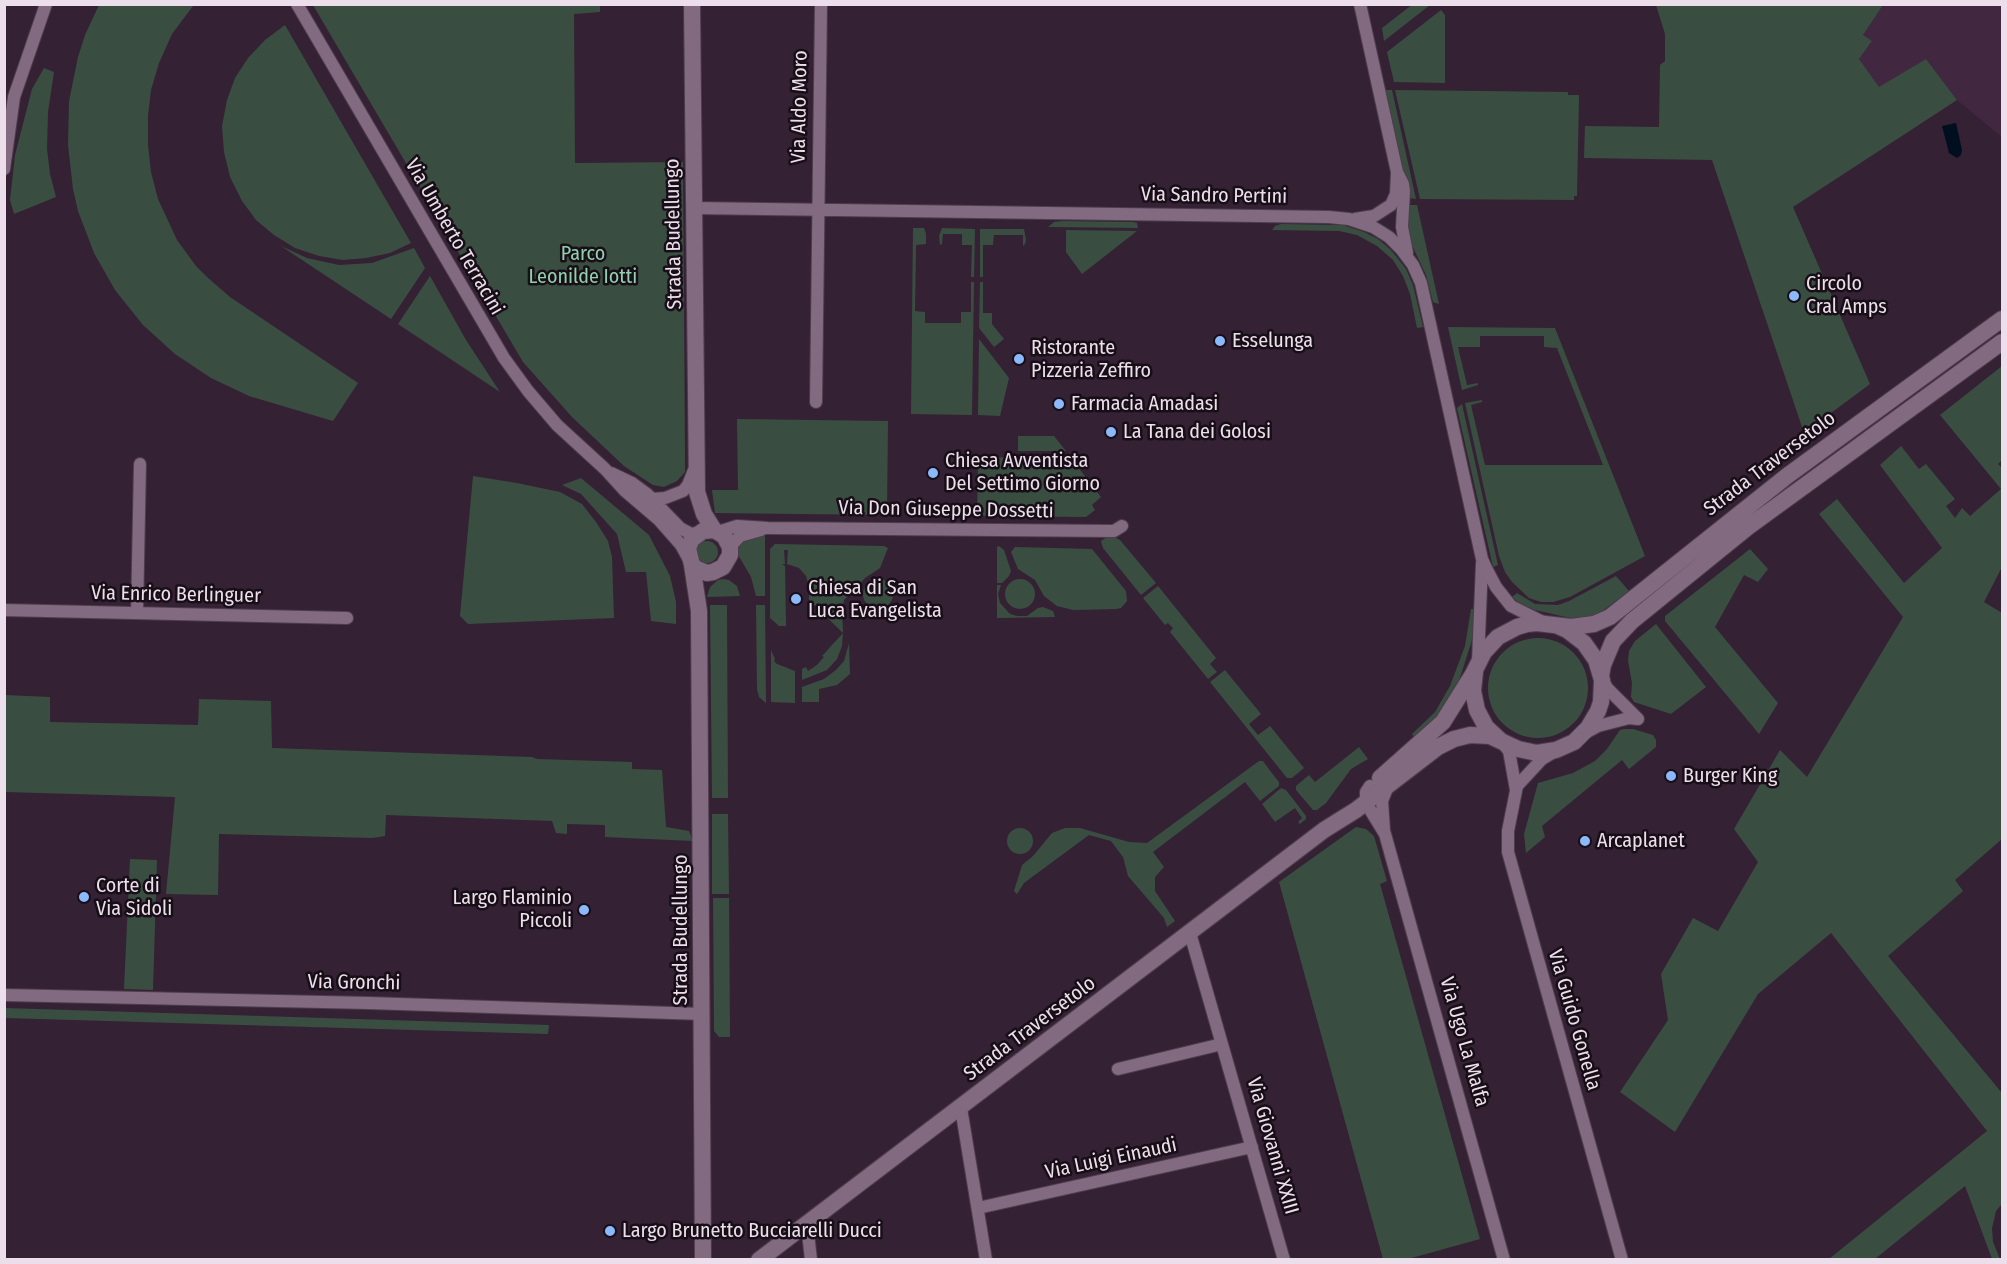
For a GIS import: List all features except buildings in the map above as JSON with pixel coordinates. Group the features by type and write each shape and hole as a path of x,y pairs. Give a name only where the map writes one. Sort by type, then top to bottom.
{"main road":[{"name":"Strada Budellungo","path":"692,4 697,492 707,532"},
{"name":"Strada Traversetolo","path":"759,1260 1324,830 1371,799 1443,722 1490,644 1507,631 1527,624 1589,625 1610,617 1787,476 2002,319"},
{"name":"Strada Traversetolo","path":"1601,676 1613,641 1632,621 1775,507 2002,342"},
{"name":"Strada Budellungo","path":"702,1260 703,1014 699,601 688,554 689,543 707,532"},
{"name":"Strada Budellungo","path":"699,601 713,572 727,564 730,555 728,541 707,532"},
{"path":"691,562 702,571 713,572"},
{"name":"Strada Traversetolo","path":"1324,830 1371,799 1430,753 1454,739 1478,735 1490,736 1518,749 1537,753 1556,750 1574,742 1594,720 1598,711 1602,691 1601,676 1596,660 1584,643 1567,630 1553,625"},
{"name":"Strada Traversetolo","path":"1477,666 1473,691 1477,710 1486,727 1500,741"}],"street":[{"path":"4,169 14,97 45,4"},
{"name":"Via Umberto Terracini","path":"297,4 494,344 542,409 665,527 681,545 691,562"},
{"name":"Via Aldo Moro","path":"816,402 821,4"},
{"path":"1359,4 1397,172 1403,183 1404,240 1413,265"},
{"path":"1397,172 1395,198 1384,211 1379,221 1380,228 1384,234 1391,236 1398,233 1402,221"},
{"name":"Via Sandro Pertini","path":"694,208 1295,216 1349,219 1368,225 1384,234 1401,249 1413,265 1422,290 1482,559 1496,587 1512,606 1553,625"},
{"path":"1349,219 1368,218 1384,211"},
{"name":"Strada Budellungo","path":"652,499 665,498 683,491 697,463"},
{"path":"137,614 140,464"},
{"name":"Via Umberto Terracini","path":"605,469 632,483 685,531 707,532"},
{"path":"707,532 737,526 768,528"},
{"name":"Via Don Giuseppe Dossetti","path":"768,528 1114,531 1122,526"},
{"path":"730,547 740,536 768,528"},
{"name":"Via Sandro Pertini","path":"1477,666 1482,559"},
{"name":"Via Enrico Berlinguer","path":"4,610 347,618"},
{"path":"1581,735 1598,726 1629,718 1638,719 1607,688 1601,676"},
{"name":"Via Guido Gonella","path":"1500,741 1509,751 1516,790"},
{"name":"Via Guido Gonella","path":"1556,750 1542,759 1519,783 1516,790 1508,831 1509,860 1622,1260"},
{"name":"Via Ugo La Malfa","path":"1371,799 1385,834 1504,1260"},
{"name":"Via Giovanni XXIII","path":"1190,933 1284,1260"},
{"name":"Via Gronchi","path":"4,995 369,1003 703,1014"},
{"path":"1118,1069 1222,1044"},
{"path":"961,1108 986,1260"},
{"name":"Via Luigi Einaudi","path":"978,1208 1252,1147"},
{"path":"807,1224 811,1260"}],"shaded area":[{"path":"1883,5 2002,5 2002,137 1957,100 1926,59 1879,88 1859,59 1872,41 1863,35"}],"green space":[{"path":"192,4 193,6 172,34 159,63 151,90 148,145 151,172 158,199 177,240 207,277 230,297 358,383 333,421 249,396 211,378 175,354 143,325 115,290 94,253 78,211 68,145 69,101 78,57 99,5"},
{"path":"1413,4 1430,5 1384,41 1382,28"},
{"name":"Parco Leonilde Iotti","path":"313,5 600,5 600,12 574,14 575,163 683,162 685,472 677,481 664,487 653,485 624,466 572,417 523,362"},
{"name":"Circolo Cral Amps","path":"1656,5 1883,5 1863,35 1872,41 1859,59 1879,87 1926,59 1957,100 1793,207 1870,384 1804,433 1712,160 1584,158 1585,126 1659,127 1660,65 1665,61 1665,34"},
{"path":"1441,10 1445,15 1445,83 1394,82 1387,52"},
{"path":"285,25 411,243 390,253 366,258 343,260 319,256 295,248 274,235 256,220 242,201 230,177 224,152 222,126 227,100 235,78 248,58 265,40"},
{"path":"44,68 54,72 48,112 47,149 56,197 14,214 10,200 15,155 32,89"},
{"path":"1385,90 1392,90 1416,199 1409,198"},
{"path":"1395,90 1568,92 1568,95 1579,95 1577,196 1574,196 1574,200 1420,199"},
{"path":"1409,205 1417,205 1439,304 1433,302 1426,275 1410,241 1407,227"},
{"path":"1054,222 1133,222 1137,223 1138,228 1048,227"},
{"path":"1281,224 1343,225 1378,239 1391,250 1406,269 1413,285 1423,327 1417,328 1410,294 1403,276 1393,260 1377,246 1357,235 1339,231 1272,230"},
{"path":"913,228 924,228 926,234 926,244 916,245 915,311 925,312 925,323 961,323 961,312 971,312 971,282 974,282 972,415 911,414"},
{"path":"942,228 975,229 974,277 971,277 972,245 962,245 962,234 943,234 940,245 939,236"},
{"path":"980,229 1024,229 1026,240 1023,246 1023,235 994,235 993,245 983,245 983,277 980,277"},
{"path":"1066,230 1137,231 1082,274 1066,252"},
{"path":"281,246 307,258 339,265 372,263 414,248 425,268 391,319"},
{"path":"430,276 466,340 500,392 398,324"},
{"path":"980,282 983,282 983,313 992,313 992,324 1004,339 994,347 979,328"},
{"path":"1448,327 1555,328 1645,556 1570,597 1553,602 1541,602 1529,598 1512,582 1499,556 1465,403 1482,400 1482,402 1471,405 1485,465 1603,465 1557,348 1544,347 1544,336 1480,336 1480,347 1458,347 1467,385 1478,383 1478,385 1462,390"},
{"path":"979,339 1009,378 1000,416 978,415"},
{"path":"2002,366 2002,460 1998,464 2002,468 2002,567 1984,602 2002,613 2002,839 1955,880 1963,891 1888,956 2002,1093 2002,1204 1996,1211 1992,1228 1993,1242 2000,1259 1992,1259 1965,1186 1875,1259 1829,1259 1987,1131 1831,933 1758,994 1675,1132 1620,1092 1668,1020 1661,974 1693,918 1718,931 1758,862 1734,829 1780,750 1807,777 1903,617 1819,514 1837,499 1904,583 1942,548 1880,465 1901,446 1919,469 1926,464 1955,499 1946,506 1955,518 1962,508 1970,516 2001,489 1940,415"},
{"path":"1462,404 1498,565 1493,567 1457,408"},
{"path":"737,419 888,421 887,515 715,513 712,490 738,490"},
{"path":"1018,436 1054,436 1066,451 1018,451"},
{"path":"978,457 1071,458 1101,497 1092,505 1095,510 1086,517 977,516"},
{"path":"473,476 560,492 582,504 608,541 612,557 614,618 468,624 460,616"},
{"path":"581,478 649,535 670,576 676,602 676,624 651,621 646,572 626,572 617,534 581,494 562,485"},
{"path":"765,534 765,596 756,596 751,577 737,553 738,546 743,540"},
{"path":"1107,537 1120,540 1156,583 1141,595 1103,548 1101,541"},
{"path":"707,541 715,544 718,552 715,560 707,563 699,560 696,552 699,544"},
{"path":"775,544 884,546 888,548 880,568 865,578 844,600 843,633 809,600 809,595 814,595 814,586 809,586 806,576 799,568 787,564 788,550 784,550 785,564 782,564 785,566 786,626 779,626 770,618 770,549"},
{"path":"997,547 1004,550 1011,571 1002,583 997,583"},
{"path":"1015,547 1092,549 1126,591 1127,601 1121,608 1116,609 1073,610 1057,606 1044,596 1035,580 1018,569 1011,552"},
{"path":"1750,549 1768,569 1758,582 1744,575 1715,627 1778,703 1759,734 1665,621 1665,616"},
{"path":"1616,576 1629,591 1596,616 1570,618 1535,610 1520,604 1512,597 1517,593 1535,604 1558,605"},
{"path":"723,579 737,586 740,596 707,597 710,587"},
{"path":"878,579 888,584 893,594 888,604 878,609 868,604 863,594 868,584"},
{"path":"1020,579 1030,584 1035,594 1030,604 1020,609 1010,604 1005,594 1010,584"},
{"path":"997,585 1001,585 998,594 1000,603 1010,614 1027,616 1043,607 1053,611 1055,617 997,618"},
{"path":"1158,586 1216,658 1210,664 1217,672 1208,679 1170,632 1173,628 1168,623 1165,625 1143,598"},
{"path":"710,605 727,605 728,798 712,798"},
{"path":"756,605 765,605 766,703 759,697 757,689"},
{"path":"1471,609 1476,609 1473,637 1458,684 1441,715 1414,737 1412,734 1435,712 1450,686 1465,646"},
{"path":"1656,624 1706,687 1671,714 1634,702 1631,697 1629,651 1635,641"},
{"path":"843,633 842,646 837,659 827,670 802,680 802,669 806,667 808,671 817,665"},
{"path":"1538,638 1557,642 1573,653 1584,669 1588,688 1584,707 1573,723 1557,734 1538,738 1519,734 1503,723 1492,707 1488,688 1492,669 1503,653 1519,642"},
{"path":"849,643 850,674 837,685 819,689 819,702 802,702 802,687 824,679 836,670 844,661"},
{"path":"771,650 777,664 795,671 795,703 771,702"},
{"path":"1225,670 1261,714 1249,724 1258,735 1270,726 1304,768 1292,778 1287,778 1210,682"},
{"path":"5,695 50,697 50,722 198,725 199,699 271,701 272,748 632,762 632,769 662,770 666,827 689,831 693,841 605,837 605,825 567,824 567,834 556,833 552,821 386,815 385,836 372,838 219,834 218,895 166,894 175,797 5,792"},
{"path":"1633,729 1653,735 1656,747 1629,769 1622,760 1542,826 1545,837 1526,853 1524,834 1538,783 1573,773 1595,761 1607,749 1620,730"},
{"path":"1359,747 1368,759 1351,769 1326,803 1317,810 1313,810 1296,790 1296,786 1309,775 1315,782"},
{"path":"1259,761 1263,761 1279,782 1279,786 1260,801 1245,782 1153,852 1164,867 1155,877 1155,891 1175,921 1167,927 1164,918 1128,876 1123,857 1111,841 1089,835 1024,883 1017,894 1014,891 1022,865 1033,856 1052,833 1065,828 1080,828 1129,842 1147,843"},
{"path":"1281,788 1286,790 1306,816 1300,824 1298,822 1302,818 1295,808 1275,822 1262,804"},
{"path":"712,814 728,814 729,894 712,894"},
{"path":"1356,827 1366,829 1374,836 1387,881 1380,884 1480,1239 1408,1259 1383,1259 1279,882"},
{"path":"1020,828 1029,832 1033,841 1029,850 1020,854 1011,850 1007,841 1011,832"},
{"path":"130,859 157,860 153,990 124,989"},
{"path":"713,898 729,898 730,1037 719,1037 714,1031"},
{"path":"5,1008 549,1025 548,1034 5,1018"}],"water":[{"path":"1956,123 1962,150 1961,155 1957,158 1949,153 1942,126"}],"place":[{"name":"Circolo Cral Amps","path":"1794,296"},
{"name":"Esselunga","path":"1220,341"},
{"name":"Ristorante Pizzeria Zeffiro","path":"1019,359"},
{"name":"Farmacia Amadasi","path":"1059,404"},
{"name":"La Tana dei Golosi","path":"1111,432"},
{"name":"Chiesa Avventista Del Settimo Giorno","path":"933,473"},
{"name":"Chiesa di San Luca Evangelista","path":"796,599"},
{"name":"Burger King","path":"1671,776"},
{"name":"Arcaplanet","path":"1585,841"},
{"name":"Corte di Via Sidoli","path":"84,897"},
{"name":"Largo Flaminio Piccoli","path":"584,910"},
{"name":"Largo Brunetto Bucciarelli Ducci","path":"610,1231"}]}
